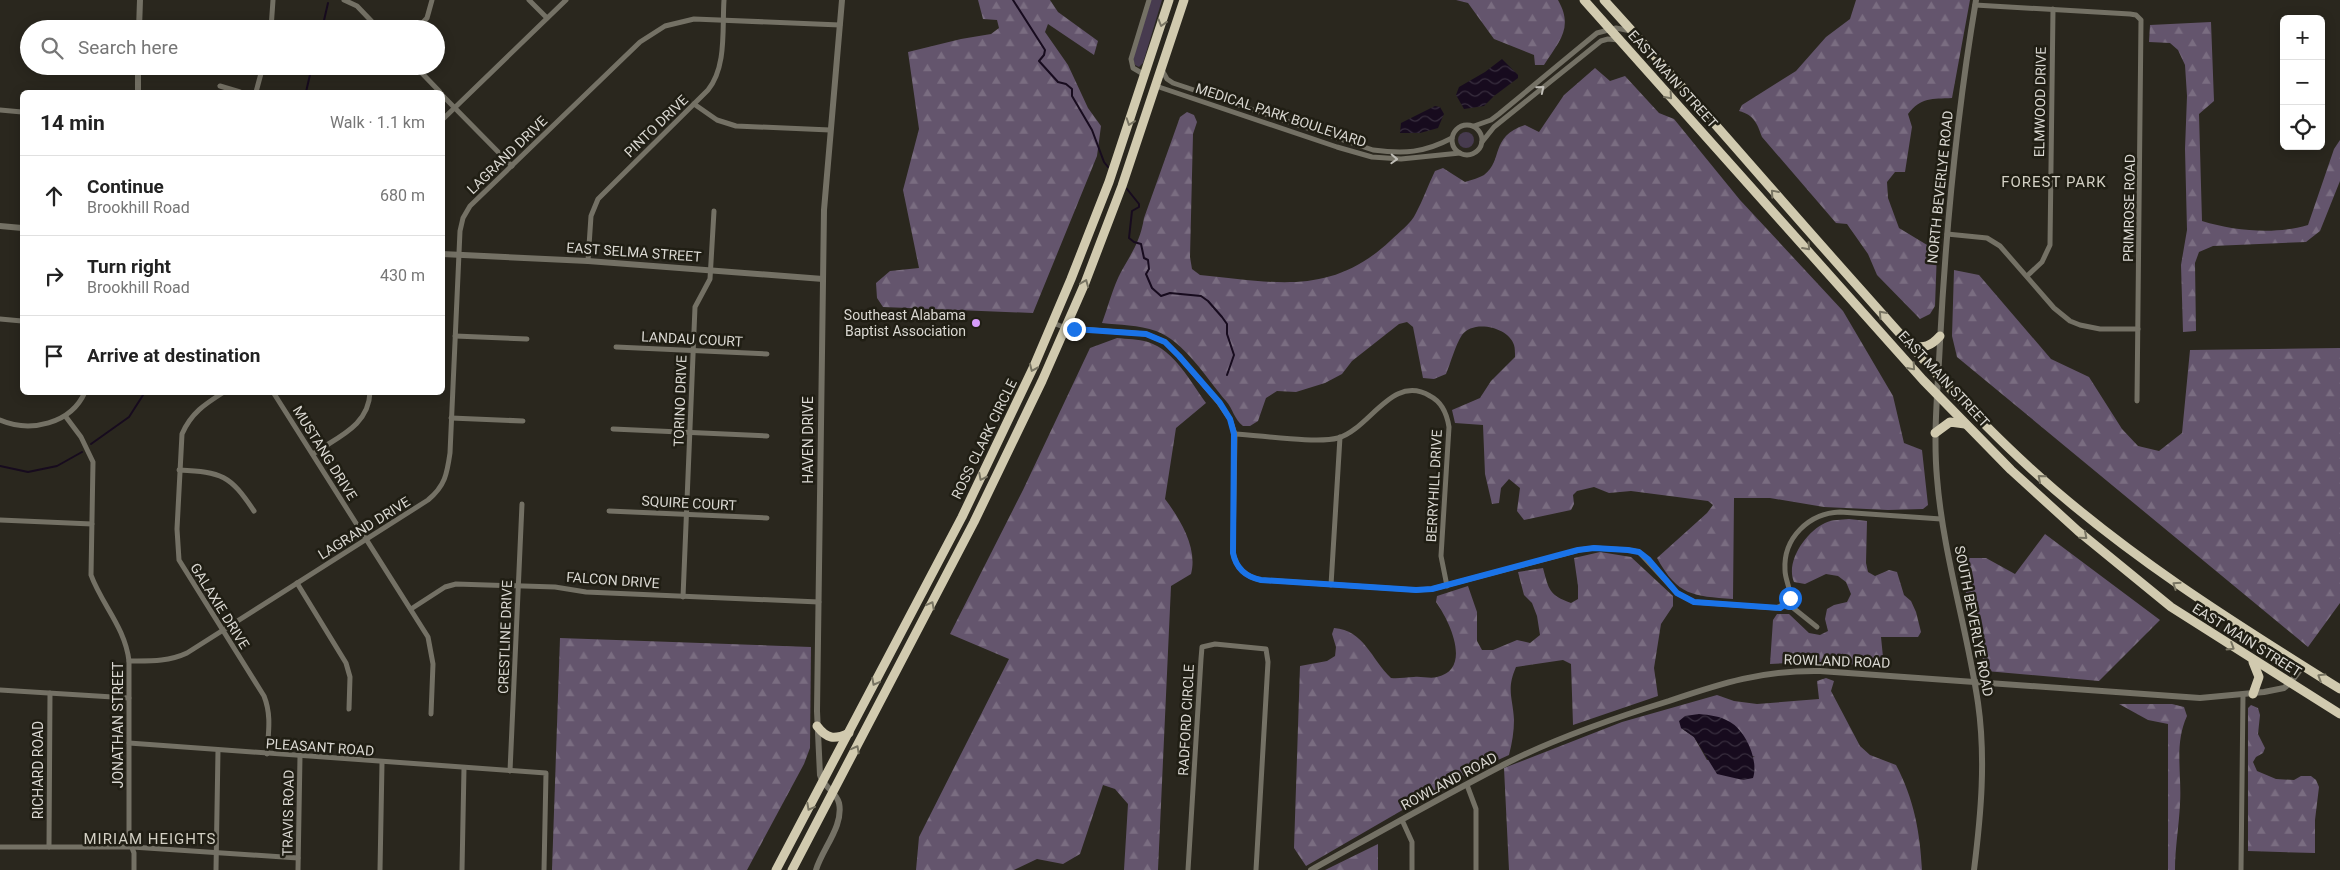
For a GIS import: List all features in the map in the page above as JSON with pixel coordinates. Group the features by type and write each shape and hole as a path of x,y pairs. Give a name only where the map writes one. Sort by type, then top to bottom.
{"highway":[{"name":"ROSS CLARK CIRCLE","path":"776,870 908,620 1006,426 1053,323 1108,182 1169,0"},
{"name":"ROSS CLARK CIRCLE","path":"792,870 1019,432 1066,328 1102,240 1162,70 1184,0"},
{"name":"EAST MAIN STREET","path":"1584,0 1937,394 2047,504 2171,608 2340,714"},
{"name":"EAST MAIN STREET","path":"1604,0 1910,345 2007,447 2105,532 2207,606 2340,688"},
{"path":"1150,61 1156,86"},
{"path":"1145,76 1149,81 1153,96"},
{"path":"1910,345 1930,346 1940,336"},
{"path":"1935,433 1950,422 1965,424"},
{"path":"1006,426 1019,432"},
{"path":"908,620 920,626"},
{"path":"2252,659 2259,677 2253,694"},
{"path":"817,726 824,735 831,739 849,733"}],"street":[{"path":"139,20 140,0"},
{"path":"272,20 273,0"},
{"path":"344,0 354,4 370,20"},
{"path":"425,20 432,0"},
{"path":"529,0 547,18"},
{"path":"445,117 566,0"},
{"name":"PINTO DRIVE","path":"588,261 591,216 598,199 708,90 718,74 724,0"},
{"name":"HAVEN DRIVE","path":"822,783 818,761 817,726 825,181 842,0"},
{"path":"1145,76 1133,68 1131,59 1149,0"},
{"path":"1975,2 2053,9"},
{"name":"NORTH BEVERLYE ROAD","path":"1938,376 1947,234 1965,70 1975,2"},
{"name":"PRIMROSE ROAD","path":"2053,9 2133,14 2139,17 2142,25 2137,401"},
{"name":"ELMWOOD DRIVE","path":"2027,276 2042,262 2050,245 2053,9"},
{"path":"1597,33 1599,17"},
{"name":"LAGRAND DRIVE","path":"129,661 174,659 367,540 439,492 445,481 448,469 458,254 460,231 466,212 640,42 652,33 687,20 840,25"},
{"path":"1620,40 1608,39 1601,41 1494,127 1482,142 1480,148 1474,153 1460,154 1454,149 1452,138 1454,132 1460,126 1474,126 1491,120 1597,33 1610,28 1632,31"},
{"name":"MEDICAL PARK BOULEVARD","path":"1162,70 1167,79 1173,83 1373,150 1396,152 1425,150 1438,146 1452,138"},
{"path":"138,75 138,90"},
{"path":"257,90 261,75"},
{"path":"423,75 437,90"},
{"path":"220,86 233,90"},
{"name":"MEDICAL PARK BOULEVARD","path":"1156,86 1355,153 1401,159 1460,154"},
{"path":"445,98 512,166"},
{"path":"694,104 717,120 736,126 830,130"},
{"path":"0,110 20,112"},
{"path":"1474,126 1479,131 1482,142"},
{"name":"TORINO DRIVE","path":"683,596 695,307 708,285 711,270 714,211"},
{"path":"0,226 20,228"},
{"path":"1947,234 1975,236 1994,241 2054,308 2075,323 2100,329 2138,329"},
{"name":"EAST SELMA STREET","path":"445,254 588,261 823,278"},
{"path":"0,319 20,320"},
{"path":"1053,323 1066,328 1146,334 1165,342 1220,403 1230,419 1234,434 1232,548 1238,566 1248,576 1261,580 1416,590 1447,586 1578,550 1594,548 1639,552 1648,559 1677,593 1694,602 1776,608 1787,603 1790,596 1784,569 1788,550 1794,537 1812,520 1826,514 1840,512 1941,519"},
{"path":"455,336 527,340"},
{"name":"LANDAU COURT","path":"616,347 767,354"},
{"name":"SOUTH BEVERLYE ROAD","path":"1938,376 1935,433 1936,477 1941,519 1974,681 1981,729 1983,776 1974,870"},
{"name":"BERRYHILL DRIVE","path":"1340,438 1348,434 1398,394 1410,391 1423,392 1441,405 1448,419 1441,556 1447,586"},
{"path":"0,420 18,426 43,425 66,417 83,395"},
{"name":"GALAXIE DRIVE","path":"219,395 198,408 188,420 180,442 177,544 179,560 264,696 269,708 267,754"},
{"name":"MUSTANG DRIVE","path":"275,395 428,637 433,664 431,714"},
{"path":"313,454 357,425 368,409 370,395"},
{"name":"JONATHAN STREET","path":"66,417 81,437 93,462 91,575 96,589 123,634 129,661 129,840 132,847 134,870"},
{"path":"451,418 523,421"},
{"path":"613,429 767,436"},
{"path":"1234,434 1323,439 1340,438 1331,585"},
{"path":"179,470 213,473 224,477 234,484 254,511"},
{"name":"CRESTLINE DRIVE","path":"510,771 522,504"},
{"name":"SQUIRE COURT","path":"609,511 768,518"},
{"path":"0,520 92,524"},
{"path":"297,583 346,663 350,677 349,709"},
{"name":"FALCON DRIVE","path":"411,609 445,587 456,584 554,587 586,592 819,602"},
{"path":"1787,603 1817,627"},
{"name":"RADFORD CIRCLE","path":"1188,870 1200,659 1202,647 1215,644 1266,649 1268,662 1256,870"},
{"path":"2290,683 2303,666"},
{"name":"ROWLAND ROAD","path":"1311,870 1508,763 1584,730 1746,676 1788,671 1820,671 2184,698 2253,694 2276,690 2290,683"},
{"path":"0,690 129,698"},
{"name":"RICHARD ROAD","path":"49,847 50,693"},
{"path":"2242,870 2243,695"},
{"name":"PLEASANT ROAD","path":"129,743 382,763 546,773 544,870"},
{"path":"216,870 218,750"},
{"name":"TRAVIS ROAD","path":"298,870 300,756"},
{"path":"380,870 382,763"},
{"path":"462,870 464,768"},
{"path":"816,870 839,816 839,804 833,792 822,783"},
{"path":"1467,785 1476,809 1476,870"},
{"path":"1402,820 1412,842 1412,870"},
{"path":"0,847 132,847 298,858"}],"shaded area":[{"path":"1151,0 1162,0 1143,63 1139,67 1135,65 1133,59"},
{"path":"1463,132 1469,132 1474,137 1472,146 1463,148 1458,143 1458,137"}],"green space":[{"path":"978,0 1050,0 1058,12 1098,41 1094,55 1048,24 1045,32 1068,65 1088,108 1101,126 1097,156 1033,313 883,307 877,298 876,283 890,271 919,268 903,190 919,129 908,52 991,34 999,28 997,20 983,19"},
{"path":"1456,0 1558,0 1563,10 1565,27 1563,34 1544,65 1535,65 1534,55 1494,39 1468,3"},
{"path":"1856,0 1970,0 1952,98 1927,100 1918,104 1908,114 1912,127 1905,172 1895,172 1887,182 1888,198 1899,228 1937,251 1935,306 1930,314 1920,319 1877,275 1868,254 1847,224 1836,223 1762,137 1752,117 1739,111 1742,105 1796,71 1826,37 1850,19"},
{"path":"2211,22 2214,101 2199,114 2202,221 2241,229 2269,231 2308,225 2334,149 2340,140 2340,181 2320,231 2306,242 2213,246 2199,252 2195,263 2196,331 2183,332 2181,265 2187,230 2185,149 2187,96 2185,65 2178,50 2170,43 2149,42 2150,25"},
{"path":"1595,68 1610,81 1625,76 1659,113 1674,119 1740,200 1843,311 1893,396 1904,443 1922,450 1928,505 1923,509 1888,510 1824,507 1770,498 1734,498 1733,599 1697,595 1688,592 1672,580 1657,558 1707,513 1713,505 1708,501 1631,491 1609,493 1594,487 1577,491 1573,495 1574,504 1571,510 1524,520 1517,511 1520,488 1509,479 1501,488 1499,503 1492,504 1485,474 1483,425 1455,423 1452,410 1480,398 1491,381 1515,357 1511,339 1498,330 1482,326 1467,330 1462,335 1455,349 1446,374 1434,379 1423,378 1413,327 1407,322 1399,324 1352,361 1342,374 1325,383 1296,392 1277,391 1266,398 1258,421 1250,426 1243,426 1203,372 1176,343 1166,336 1149,329 1102,323 1118,278 1138,240 1180,117 1187,112 1194,115 1197,122 1193,134 1190,257 1192,269 1200,275 1252,281 1300,282 1323,278 1345,271 1368,259 1390,241 1414,217 1435,171 1443,168 1465,182 1484,175 1494,163 1501,142 1506,136 1525,125 1539,132 1564,95"},
{"path":"1954,270 1979,275 2051,359 2089,377 2122,429 2138,446 2159,451 2182,433 2190,350 2340,348 2340,603 2308,647 1957,357 1952,336"},
{"path":"1117,338 1148,342 1158,346 1174,359 1206,403 1176,428 1165,499 1186,534 1190,544 1193,564 1191,574 1171,586 1158,870 1124,870 1128,804 1115,789 1103,785 1080,854 1063,864 1037,859 1014,870 916,870 919,837 1009,659 950,634 1023,490 1090,348"},
{"path":"1849,519 1867,521 1866,563 1868,572 1875,576 1889,570 1897,572 1904,595 1911,601 1916,612 1921,632 1918,637 1881,637 1883,657 1880,666 1808,662 1770,664 1773,620 1777,614 1789,614 1809,633 1820,635 1828,631 1825,619 1827,609 1847,602 1851,594 1846,582 1838,576 1826,574 1805,584 1794,582 1792,574 1795,556 1811,533 1828,522"},
{"path":"2045,534 2160,620 2099,681 1986,671 1957,558 1986,558 2015,574"},
{"path":"1600,552 1631,557 1673,596 1673,606 1661,624 1654,668 1658,696 1573,725 1571,664 1563,660 1516,667 1511,682 1514,724 1509,755 1456,779 1306,866 1294,848 1300,666 1327,661 1335,656 1336,647 1332,634 1334,628 1353,634 1360,640 1391,678 1437,677 1448,672 1454,664 1456,654 1452,632 1436,602 1437,596 1468,586 1477,612 1477,641 1482,650 1493,650 1517,640 1530,643 1540,635 1537,616 1532,603 1524,595 1518,572 1543,568 1551,591 1558,597 1571,603 1578,599 1574,558"},
{"path":"560,638 811,647 810,748 804,764 747,870 552,870"},
{"path":"1826,678 1834,681 1831,691 1860,746 1870,755 1896,765 1912,803 1920,842 1922,870 1509,870 1504,768 1622,722 1717,695 1734,701 1757,704 1819,699 1817,681","holes":["1681,728 1755,757 1707,760 1694,737"]},
{"path":"2119,704 2172,704 2184,707 2187,716 2181,737 2179,759 2180,804 2175,870 2168,870 2168,724 2148,720"},
{"path":"2251,705 2258,708 2260,715 2258,734 2265,748 2263,753 2256,757 2253,762 2257,771 2276,779 2294,780 2301,776 2311,776 2316,780 2319,787 2315,820 2315,853 2248,851 2248,708"},
{"path":"1378,844 1378,870 1325,870"}],"water":[{"path":"1502,59 1518,75 1518,78 1484,106 1464,109 1456,95 1459,87 1485,72"},
{"path":"1435,106 1440,107 1444,114 1438,128 1420,133 1400,133 1401,123"},
{"path":"1699,714 1715,716 1736,726 1746,739 1753,755 1753,778 1743,780 1717,774 1694,737 1681,728 1679,721 1685,716"}],"waterway":[{"path":"1013,0 1045,50 1044,55 1039,61 1058,82 1066,84 1072,89 1072,96 1092,130 1104,162 1108,167"},
{"path":"324,20 328,3"},
{"path":"306,90 310,75"},
{"path":"1127,189 1139,204 1139,207 1132,211 1129,238 1141,244 1144,258 1148,260 1149,269 1146,274 1152,288 1161,296 1170,293 1201,296 1222,317 1227,324 1227,334 1234,355 1227,375"},
{"path":"91,444 129,417 143,395"},
{"path":"0,466 28,472 57,466 82,452"}],"place":[{"name":"Southeast Alabama Baptist Association","path":"976,323"}],"district":[{"name":"FOREST PARK","path":"2054,182"},
{"name":"MIRIAM HEIGHTS","path":"150,839"}],"route":[{"path":"1074,329 1146,334 1156,337 1165,342 1179,356 1220,403 1230,419 1235,442 1232,548 1238,566 1252,578 1416,590 1432,589 1578,550 1594,548 1639,552 1648,559 1670,587 1683,598 1690,601 1780,608 1790,598"}]}
